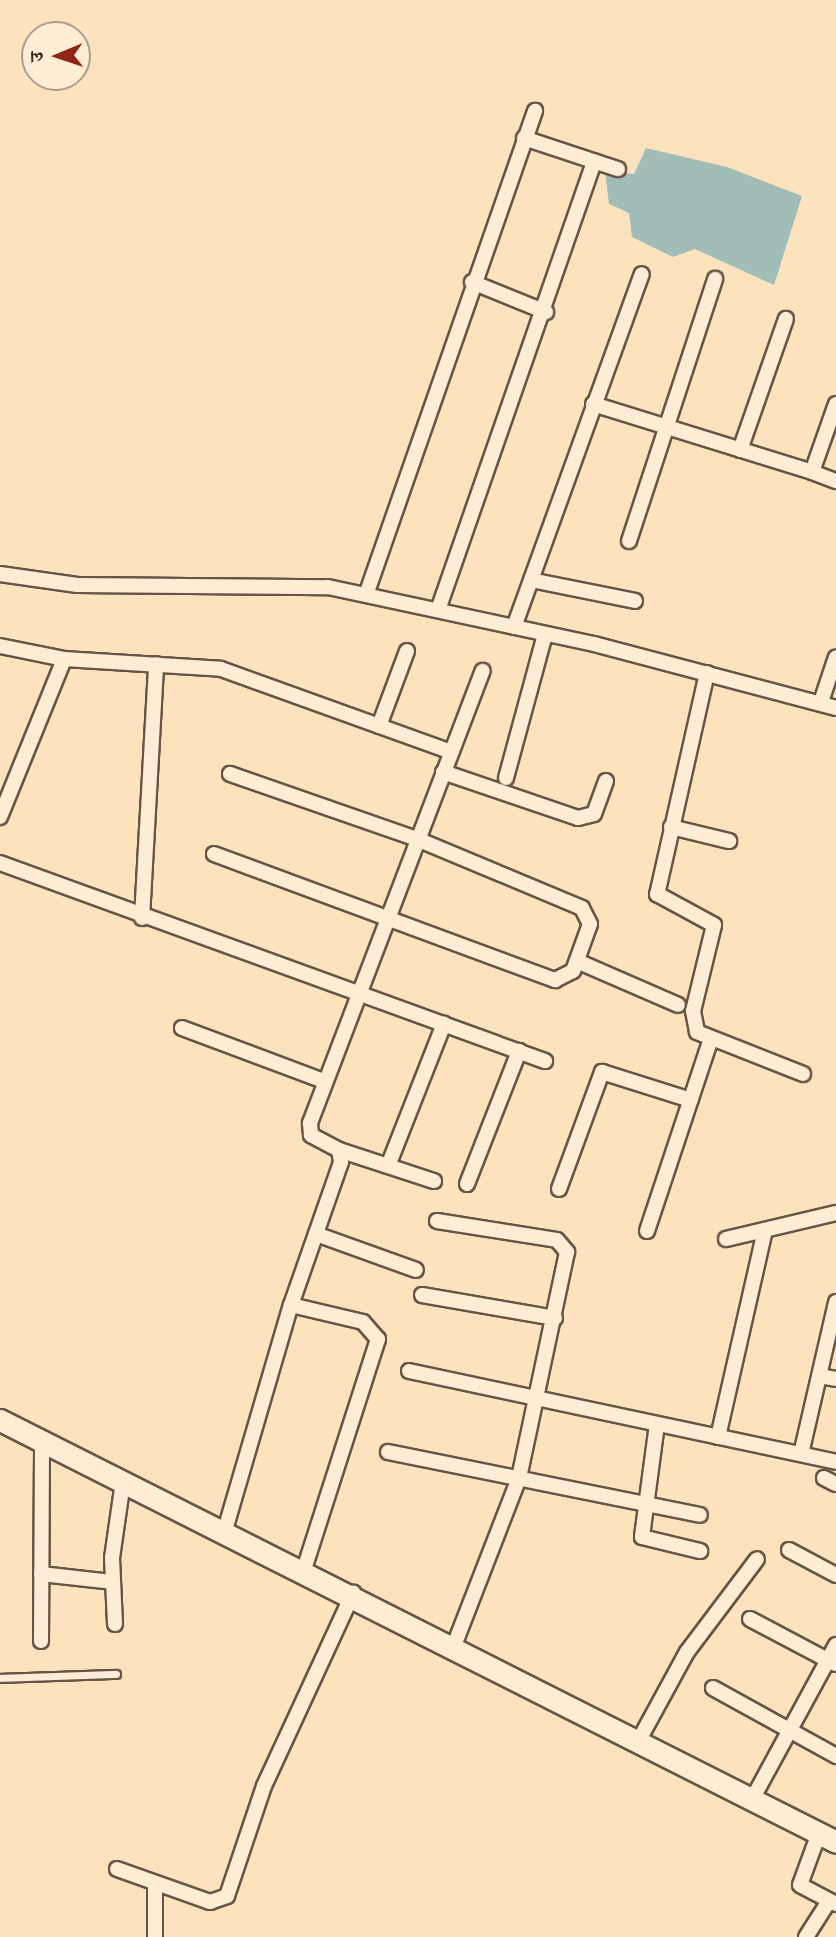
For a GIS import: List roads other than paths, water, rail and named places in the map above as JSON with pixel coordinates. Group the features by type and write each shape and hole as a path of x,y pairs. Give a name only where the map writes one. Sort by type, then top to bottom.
{"street":[{"path":"366,594 471,282 535,111"},
{"path":"524,138 618,169"},
{"path":"439,610 546,312 594,161"},
{"path":"514,627 642,274"},
{"path":"629,541 715,279"},
{"path":"471,282 546,312"},
{"path":"740,450 786,319"},
{"path":"593,404 836,481"},
{"path":"812,472 836,404"},
{"path":"0,574 77,584 290,583 366,594 707,673 836,708"},
{"path":"530,580 635,601"},
{"path":"506,778 545,634"},
{"path":"0,646 64,659 156,664 242,674 451,752"},
{"path":"379,726 407,651"},
{"path":"821,702 836,657"},
{"path":"0,817 64,659"},
{"path":"142,918 156,664"},
{"path":"434,1181 340,1150 309,1129 355,993 483,671"},
{"path":"707,673 657,894 714,925 692,1018 697,1032 711,1040 803,1074"},
{"path":"443,772 578,818 594,814 606,781"},
{"path":"214,854 555,980 568,978 590,924 582,908 416,839 230,774"},
{"path":"671,827 729,841"},
{"path":"0,863 142,918 545,1061"},
{"path":"577,961 678,1005"},
{"path":"388,1166 444,1024"},
{"path":"182,1028 324,1081"},
{"path":"647,1231 711,1040"},
{"path":"467,1184 519,1051"},
{"path":"559,1189 602,1072 691,1100"},
{"path":"225,1530 340,1150"},
{"path":"726,1239 836,1213"},
{"path":"437,1221 562,1242 567,1260 540,1400 519,1478 454,1646"},
{"path":"718,1437 765,1230"},
{"path":"316,1234 416,1269"},
{"path":"422,1295 555,1318"},
{"path":"801,1454 836,1302"},
{"path":"291,1305 363,1322 378,1339 304,1570"},
{"path":"409,1371 836,1462"},
{"path":"819,1376 836,1380"},
{"path":"0,1420 353,1593 754,1796 828,1837 799,1880 833,1903 806,1937"},
{"path":"657,1424 645,1504 645,1539 701,1551"},
{"path":"41,1641 42,1442"},
{"path":"388,1452 700,1515"},
{"path":"115,1624 112,1582 124,1482"},
{"path":"789,1550 836,1575"},
{"path":"639,1740 687,1652 757,1559"},
{"path":"41,1574 112,1582"},
{"path":"117,1869 155,1885 210,1902 227,1896 264,1786 353,1593"},
{"path":"750,1619 832,1662"},
{"path":"754,1796 832,1662 836,1645"},
{"path":"713,1688 836,1756"},
{"path":"155,1885 155,1937"}],"lane":[{"path":"0,1678 116,1674"}],"water":[{"path":"646,148 727,167 802,196 774,285 695,249 673,257 632,237 629,213 609,204 605,171 634,174"}]}
